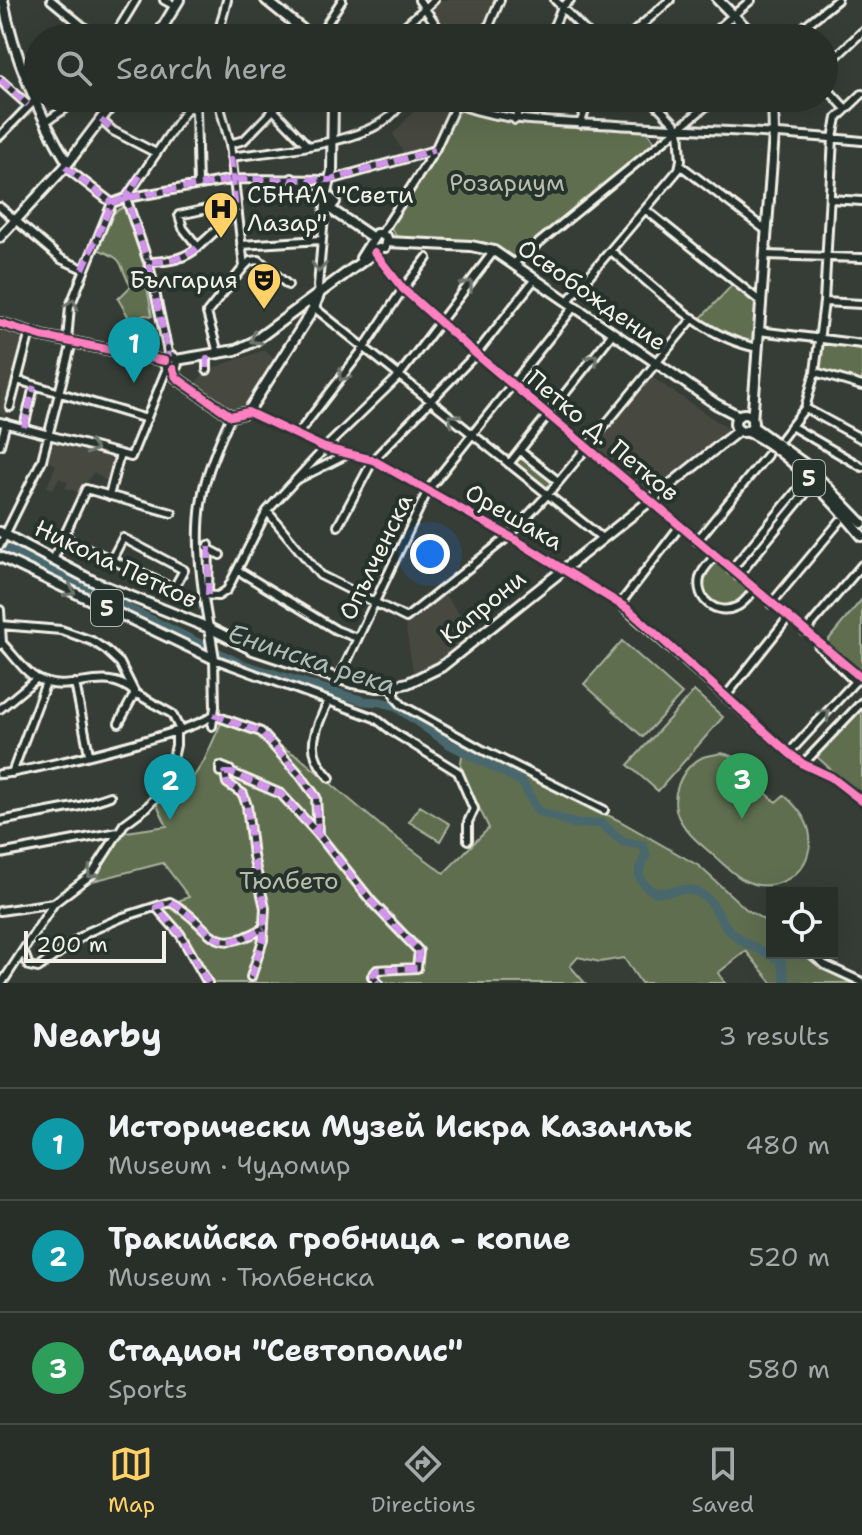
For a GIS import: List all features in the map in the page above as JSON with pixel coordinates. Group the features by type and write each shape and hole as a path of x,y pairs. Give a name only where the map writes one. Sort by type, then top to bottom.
{"main road":[{"path":"3,0 24,75"},
{"path":"266,0 297,24"},
{"path":"718,0 741,24"},
{"path":"164,24 177,3"},
{"path":"38,112 66,165"},
{"path":"0,237 66,165 107,112"},
{"path":"170,363 176,377 231,416 248,412 319,295 355,267 376,243 330,205 333,112"},
{"path":"744,423 754,394 773,112"},
{"name":"Освобождение","path":"376,243 386,247 387,242 471,246 494,251 744,423"},
{"path":"0,323 170,363 236,350 311,306"},
{"name":"Капрони","path":"441,667 744,423"},
{"name":"5","path":"744,423 814,472 862,523"},
{"name":"5","path":"744,423 802,472 862,536"},
{"name":"Никола Петков","path":"2,537 95,582 253,650 339,678 378,687 393,686 408,683 441,667"},
{"name":"Никола Петков","path":"0,557 213,657"},
{"path":"210,632 213,657"}],"street":[{"path":"51,0 80,24"},
{"path":"121,24 136,0"},
{"path":"164,0 177,3"},
{"path":"221,24 227,0"},
{"path":"328,24 342,0"},
{"path":"419,0 435,24"},
{"path":"407,24 434,0"},
{"path":"490,24 500,0"},
{"path":"555,0 578,24"},
{"path":"555,24 562,7 570,0"},
{"path":"643,24 670,0"},
{"path":"724,24 751,0"},
{"path":"807,24 837,0"},
{"path":"838,55 862,32"},
{"path":"0,80 24,96"},
{"path":"782,438 805,408 815,372 824,302 833,138 837,118 862,94"},
{"path":"838,100 845,108"},
{"path":"0,136 24,110"},
{"path":"45,122 60,112"},
{"path":"126,198 184,112"},
{"path":"196,112 198,185"},
{"path":"221,112 230,144 244,267"},
{"path":"230,144 244,140 272,112"},
{"path":"276,112 308,146"},
{"path":"231,157 333,140 382,123 393,112"},
{"path":"376,243 435,150 452,112"},
{"path":"491,112 515,120 774,132 862,141"},
{"path":"515,120 519,112"},
{"path":"580,124 585,112"},
{"path":"664,112 679,128 680,165 767,231"},
{"path":"513,264 699,112"},
{"path":"101,120 113,131 156,153"},
{"path":"2,537 40,466 61,394 70,341 68,312 112,203 234,179 330,181 435,150"},
{"path":"66,165 112,203"},
{"name":"Опълченска","path":"339,678 428,490 680,165"},
{"path":"294,180 330,205 322,218 319,295"},
{"path":"0,445 3,422 131,457 170,363 150,261 126,198"},
{"path":"830,199 862,201"},
{"path":"198,247 183,228 179,215 221,206 236,212"},
{"path":"0,207 61,259 83,269"},
{"path":"646,210 761,302"},
{"path":"150,261 172,261 191,254 236,212"},
{"path":"241,245 321,240"},
{"name":"Петко Д. Петков","path":"376,243 403,289 439,322 859,678"},
{"path":"205,595 223,594 239,571 267,511 325,448 398,377 494,251"},
{"path":"611,251 693,318 728,340 758,348"},
{"path":"765,255 862,258"},
{"path":"297,435 364,348 427,258"},
{"path":"218,353 207,313 250,261 259,260 288,285"},
{"path":"338,526 373,460 476,354 535,279"},
{"path":"824,302 862,304"},
{"path":"311,306 602,538"},
{"path":"267,511 320,575 406,618 509,536 693,318"},
{"path":"759,331 862,344"},
{"path":"10,407 30,332"},
{"path":"509,464 613,333"},
{"path":"207,356 207,370"},
{"path":"815,372 862,386"},
{"path":"17,380 147,419"},
{"path":"24,427 34,386"},
{"path":"805,408 862,439"},
{"name":"Орешака","path":"248,412 325,448 373,460 509,536 620,604 789,753 803,764 831,777 862,801"},
{"path":"210,632 199,533 203,491 231,416"},
{"path":"791,426 862,467"},
{"path":"520,451 558,481"},
{"path":"109,496 120,454"},
{"path":"294,481 349,454"},
{"path":"697,541 767,455"},
{"path":"731,570 803,483"},
{"path":"738,576 809,489"},
{"path":"53,560 85,490 172,513"},
{"path":"771,604 840,521"},
{"path":"620,604 680,526"},
{"path":"63,537 174,588 184,570 123,538 112,559"},
{"path":"205,595 208,546 220,555"},
{"path":"715,556 702,572 700,581 701,594 709,605 720,610 732,609 742,604 754,590"},
{"path":"805,632 862,565"},
{"path":"239,571 336,630 357,638"},
{"path":"0,610 1,644 36,679 65,685 119,681 172,714 178,731 172,763 163,787 152,803 118,832 92,874 54,903 2,983"},
{"path":"726,696 788,618"},
{"path":"1,625 61,630 92,641 120,663 135,693"},
{"path":"215,726 213,657 375,718 458,772 474,809 468,822 468,840"},
{"path":"789,753 859,678"},
{"path":"0,709 36,679"},
{"path":"12,773 46,682"},
{"path":"75,683 89,754"},
{"path":"393,686 396,698 402,705 483,750 604,810"},
{"path":"119,723 135,693"},
{"path":"328,701 313,740 316,760 330,778"},
{"path":"803,764 862,702"},
{"path":"0,774 178,731 208,720 213,715"},
{"path":"213,715 261,732 300,775 316,797 318,834"},
{"path":"220,772 220,766 246,779"},
{"path":"251,977 263,940 265,908 253,856 247,806 243,794 227,783 225,773 232,773 281,794 318,834 372,902 419,951 417,968 377,970 372,976 378,983"},
{"path":"0,821 80,806 110,796"},
{"path":"0,854 118,832"},
{"path":"24,952 29,966 38,968 88,932 170,902 221,941 264,928"},
{"path":"0,911 54,903"},
{"path":"156,907 180,934 208,983"},
{"path":"818,959 862,982"}],"shaded area":[{"path":"432,0 497,0 488,24 438,24 425,7"},
{"path":"413,112 449,112 433,145 405,156 393,134"},
{"path":"0,325 27,334 6,416 0,414"},
{"path":"265,350 280,363 248,412 231,416 190,389 207,370"},
{"path":"650,376 730,430 647,493 591,446"},
{"path":"51,438 115,460 111,485 94,472 80,492 65,488 68,482 59,478 53,489 47,487 56,465 46,460"},
{"path":"443,592 476,636 441,664 414,677 405,623"}],"green space":[{"name":"Розариум","path":"473,112 516,120 643,126 656,143 515,258 484,242 398,239 389,225 442,144 456,115"},
{"path":"125,207 141,253 152,316 145,315 131,321 118,299 131,286 120,262 95,248 109,218"},
{"path":"735,282 758,301 754,344 728,338 699,320"},
{"path":"821,338 862,346 862,382 816,370"},
{"path":"521,453 555,481 547,492 512,464"},
{"path":"716,559 751,589 729,606 719,607 706,596 704,586 707,573"},
{"path":"862,599 862,670 856,671 825,644"},
{"path":"622,641 682,694 643,737 584,684"},
{"path":"694,691 723,717 658,791 628,765"},
{"path":"860,708 862,710 862,798 815,755"},
{"name":"Тюлбето","path":"222,721 258,734 298,756 387,831 444,873 489,828 460,769 464,742 543,785 618,820 699,866 746,909 766,921 766,959 820,959 862,983 772,983 746,951 718,973 725,983 641,983 624,958 600,962 578,957 570,966 585,983 212,983 197,954 161,907 189,897 163,863 93,881 120,833 167,826 156,803 188,785 204,761"},
{"path":"721,753 742,760 761,773 754,782 776,802 784,795 805,821 810,836 808,854 799,870 784,881 757,885 743,880 696,840 680,820 675,802 682,776 703,757"},
{"path":"420,806 450,824 440,841 409,822"}],"waterway":[{"name":"Енинска река","path":"0,545 241,664 364,701 395,706 449,744 522,782 538,811 575,824 601,823 623,842 643,845 646,855 639,875 647,887 659,892 691,890 705,897 735,936 781,961 786,983"}],"marked path":[{"path":"0,80 24,101"},
{"path":"101,120 113,131"},
{"path":"112,203 234,179 330,180 435,150"},
{"path":"231,157 236,212"},
{"path":"65,167 112,203"},
{"path":"140,176 126,198 147,259"},
{"path":"83,269 112,203"},
{"path":"152,262 177,259 198,247"},
{"path":"149,264 169,357"},
{"path":"207,356 207,370"},
{"path":"24,427 34,386"},
{"path":"208,595 209,545"},
{"path":"213,715 261,732 300,775 316,797 318,834"},
{"path":"251,977 263,940 265,908 253,856 247,806 243,794 227,783 225,773 232,773 281,794 318,834 372,902 419,951 417,968 377,970 372,976 378,983"},
{"path":"208,983 180,934 156,907 170,902 221,940 231,941 264,928"}],"cycle path":[{"path":"374,252 403,289 476,354 860,677"},
{"path":"0,323 42,336 165,361"},
{"path":"173,369 176,377 231,416 248,412 325,448 373,460 509,536 628,609 789,753 803,764 831,777 862,801"}],"place":[{"name":"СБНАЛ \"Свeти Лазар\"","path":"221,240"},
{"name":"България","path":"264,311"},
{"name":"Исторически Музей Искра Казанлък","path":"134,383"},
{"name":"Стадион \"Севтополис\"","path":"742,819"},
{"name":"Тракийска гробница - копие","path":"170,820"}]}
